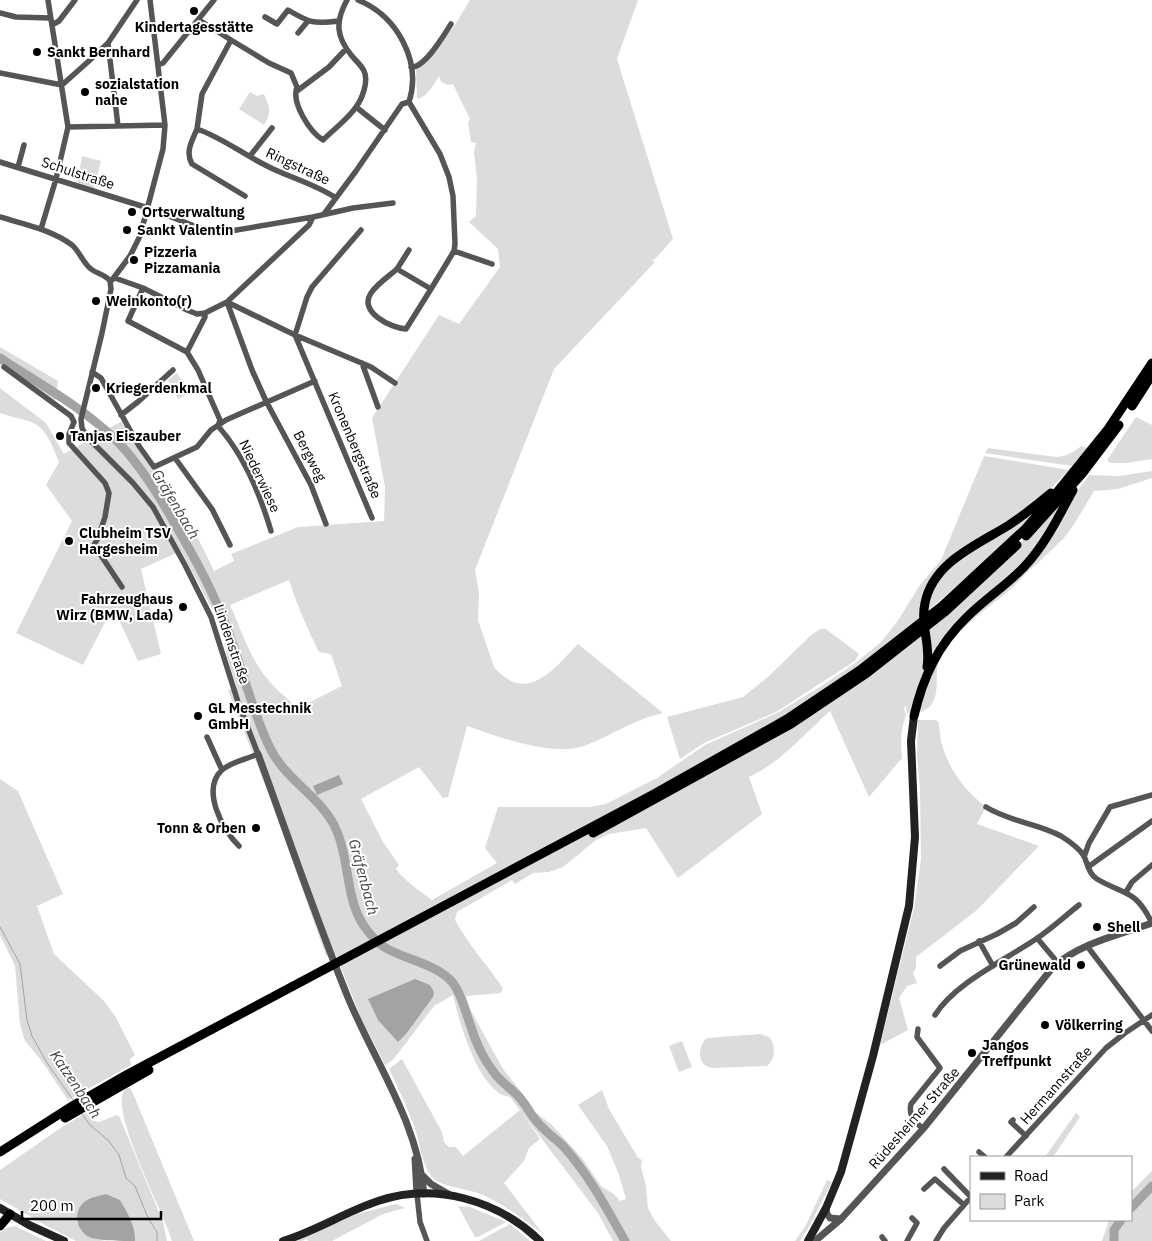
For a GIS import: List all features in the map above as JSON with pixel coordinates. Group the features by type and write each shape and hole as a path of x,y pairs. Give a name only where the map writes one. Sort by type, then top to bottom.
{"highway":[{"path":"926,675 941,648 967,616 1007,583 1033,557 1052,530 1078,473 1152,363"},
{"path":"0,1152 87,1101 541,857 787,719 907,639 1034,528 1122,420 1152,375"},
{"path":"914,716 926,675 929,656 923,612 930,587 937,576 958,557 1024,515 1078,473"},
{"path":"0,1159 71,1111"},
{"path":"0,1226 4,1213"}],"main road":[{"path":"808,1241 826,1208 844,1164 909,906 915,837 911,741 914,716"},
{"path":"283,1241 378,1201 420,1194 452,1196 470,1200 497,1210 520,1224 540,1241"},
{"path":"4,1213 64,1241"}],"street":[{"path":"41,229 56,179 68,127 48,0"},
{"path":"52,25 59,21 74,0"},
{"path":"62,85 108,43 137,0"},
{"path":"122,586 94,545 105,517 109,493 104,483 69,443 69,434 78,421 84,407 102,333 112,280 130,256 140,236 163,149 165,125 150,0"},
{"path":"158,65 163,63 214,0"},
{"path":"199,20 269,63 291,73 297,87 295,92 307,126 315,135 323,140 356,107 367,78 364,70 346,49 339,31 338,21 347,0"},
{"path":"358,0 377,12 394,27 405,45 412,67 409,102 440,154 449,177 453,196 454,251 406,329 387,324 376,316 370,308 368,299 371,292 397,269 409,250"},
{"path":"265,17 277,24 288,10 308,21 318,24 338,21"},
{"path":"0,13 16,17 50,18"},
{"path":"298,33 308,21"},
{"path":"412,67 422,63 438,44 451,24"},
{"path":"231,40 202,94 197,129 188,152 192,164 245,196"},
{"path":"108,43 118,126"},
{"path":"295,92 328,67 346,49"},
{"path":"0,73 62,85"},
{"path":"324,214 402,104 409,102"},
{"path":"356,107 385,130"},
{"path":"68,127 165,125"},
{"name":"Ringstraße","path":"250,156 272,128"},
{"name":"Ringstraße","path":"197,129 218,137 270,167 323,189 336,198"},
{"path":"18,167 24,145"},
{"name":"Schulstraße","path":"0,162 148,208 210,232 225,232 353,208 393,203"},
{"path":"0,217 41,229 72,246 89,268 112,280 143,288 192,312 200,314 227,302 309,225 313,217"},
{"path":"295,335 312,287 361,230"},
{"path":"454,251 492,264"},
{"path":"397,269 431,289"},
{"path":"143,288 128,321 187,352 198,370 220,420 218,426"},
{"path":"227,302 295,335 371,367 395,383"},
{"name":"Bergweg","path":"227,302 266,402 307,477 326,524"},
{"path":"187,352 205,317 205,313"},
{"name":"Kronenbergstraße","path":"295,335 372,518"},
{"path":"362,363 378,407"},
{"name":"Lindenstraße","path":"4,367 78,421 87,437 153,506 211,617 238,702 258,754"},
{"path":"121,416 173,370"},
{"path":"92,372 101,378 121,416 154,467 196,447 211,430 226,420 266,402"},
{"name":"Kronenbergstraße","path":"266,402 315,381"},
{"name":"Niederwiese","path":"218,426 242,460 271,531"},
{"path":"175,458 212,509 230,545"},
{"path":"207,737 222,770"},
{"path":"239,846 230,838 213,801 213,787 222,770 258,754 329,950 350,1002 392,1090 413,1141 422,1174 420,1222 427,1241"},
{"path":"1084,857 1089,843 1110,807 1152,795"},
{"path":"986,807 1009,819 1047,830 1060,836 1075,847 1084,857 1091,874 1139,901 1152,923"},
{"path":"1088,867 1152,821"},
{"path":"1126,892 1132,882 1152,865"},
{"path":"935,1015 959,989 1037,938 1079,905"},
{"path":"940,966 960,951 1010,927 1034,907"},
{"name":"Rüdesheimer Straße","path":"823,1241 923,1129 1042,980 1058,963 1087,946 1152,923"},
{"path":"1037,938 1058,963"},
{"path":"979,941 993,966"},
{"path":"1087,946 1152,1031"},
{"name":"Hermannstraße","path":"1007,1156 1106,1048 1152,1015"},
{"path":"918,1029 917,1037 940,1068 911,1104 909,1110 911,1117 923,1129"},
{"name":"Hermannstraße","path":"1014,1120 1011,1122 1026,1136"},
{"path":"413,1141 420,1194"},
{"path":"979,1152 984,1156"},
{"path":"944,1169 970,1196"},
{"path":"422,1174 432,1184 452,1196"},
{"path":"924,1189 935,1178 964,1206"},
{"path":"936,1241 944,1228 970,1198"},
{"path":"826,1208 830,1218 841,1219"},
{"path":"907,1241 916,1222 912,1218"},
{"name":"Rüdesheimer Straße","path":"815,1241 834,1227"}],"green space":[{"path":"470,0 638,0 617,59 673,239 652,260 655,262 554,369 475,570 479,593 478,620 494,667 506,678 518,683 539,680 559,664 578,644 663,713 642,719 594,742 571,749 556,749 525,744 467,726 448,797 443,798 419,767 361,799 383,842 399,865 396,869 408,882 432,900 497,863 485,848 498,807 589,807 606,804 657,778 705,745 777,713 858,661 881,642 897,622 920,585 941,560 984,456 1069,470 1039,500 967,548 929,585 927,662 912,713 907,713 906,705 904,708 906,716 902,731 902,758 869,797 830,711 770,765 749,777 762,814 678,878 646,828 609,834 596,840 563,867 549,872 533,873 515,884 512,880 457,912 455,920 460,929 503,988 501,993 466,996 470,1009 503,1069 535,1112 551,1124 582,1158 601,1186 614,1194 620,1201 626,1199 619,1175 607,1146 578,1105 602,1090 609,1109 638,1158 642,1160 641,1167 646,1186 648,1208 655,1221 671,1241 613,1241 598,1213 510,1097 499,1093 480,1070 465,1038 453,995 434,1006 393,1060 385,1065 362,1020 336,955 326,956 272,803 228,690 237,687 227,657 224,638 216,616 181,551 141,569 161,654 138,661 113,607 83,665 16,633 72,521 46,485 59,462 49,439 37,425 0,413 0,388 46,423 64,454 122,421 183,513 214,571 234,561 231,554 298,527 384,521 385,487 372,418 439,315 459,324 500,267 498,249 469,222 476,216 477,179 474,152 476,143 471,142 468,122 470,119 453,84 448,85 441,82 439,76 428,92 418,99 417,97 416,70 453,28","holes":["289,580 302,616 319,652 331,654 342,686 298,708 274,687 262,672 248,648 230,605"]},
{"path":"250,92 257,96 264,94 268,103 268,116 264,125 239,109"},
{"path":"82,156 101,161 94,189 77,184"},
{"path":"0,347 58,381 55,401 3,363 0,367"},
{"path":"177,373 189,393 178,399 168,380"},
{"path":"1136,417 1152,425 1152,459 1126,463 1110,463 1107,460"},
{"path":"1081,446 1087,448 1072,466 985,453 988,448 1056,457 1070,454"},
{"path":"1152,471 1152,478 1118,489 1094,491 1063,539 1013,587 974,618 956,635 945,649 951,640 974,615 1009,586 1089,475 1119,476"},
{"path":"1064,498 1051,525 1025,562 934,657 930,656 926,631 988,576"},
{"path":"1042,505 985,562 924,614 926,604 944,569"},
{"path":"820,629 826,629 859,654 855,661 776,712 704,743 680,759 667,717 743,697"},
{"path":"941,656 938,662 936,695 929,708 921,712 919,711 933,668"},
{"path":"918,720 938,721 942,745 950,765 972,795 986,807 977,824 1039,846 977,910 916,957 916,968 913,973 917,983 907,986 899,998 908,1030 880,1045 914,908 921,859 920,789 917,756"},
{"path":"0,779 18,791 63,894 37,906 54,954 104,1001 115,1016 135,1055 130,1059 131,1065 68,1100 41,1060 25,1041 20,1024 15,966 0,935"},
{"path":"760,1034 769,1037 774,1048 772,1060 767,1066 712,1068 707,1067 701,1060 701,1046 707,1038"},
{"path":"682,1041 692,1067 679,1072 669,1046"},
{"path":"402,1059 442,1132 444,1142 449,1147 456,1147 463,1156 520,1110 540,1139 529,1148 524,1161 504,1183 543,1234 495,1201 478,1193 440,1183 432,1177 422,1156 408,1111 389,1069"},
{"path":"127,1088 130,1088 132,1091 194,1241 172,1241 129,1136 123,1114 122,1097"},
{"path":"87,1112 92,1120 99,1122 117,1115 120,1118 163,1222 167,1241 135,1241 133,1225 120,1200 106,1194 80,1229 90,1238 106,1241 76,1241 0,1199 0,1170"},
{"path":"1076,1113 1080,1117 1054,1156 1046,1156"},
{"path":"1152,1171 1152,1241 1102,1241 1109,1221 1132,1221 1132,1191"},
{"path":"827,1180 832,1182 809,1227 800,1241 795,1241 805,1227"},
{"path":"396,1204 405,1208 383,1214 332,1241 308,1241 307,1239 292,1241 357,1214"},
{"path":"458,1206 470,1207 506,1222 475,1237"},
{"path":"510,1224 530,1241 479,1241"},
{"path":"15,1226 46,1241 0,1241 0,1233 6,1228"}],"shaded area":[{"path":"339,775 343,784 317,795 313,786"},
{"path":"415,979 430,985 434,992 433,997 398,1042 378,1020 368,999"},
{"path":"106,1194 120,1200 133,1225 135,1241 96,1239 91,1238 82,1231 77,1215 82,1204 89,1199"}],"waterway":[{"name":"Gräfenbach","path":"0,358 59,396 102,427 141,469 183,538 215,600 232,641 257,718 270,748 284,769 319,805 334,825 343,850 350,890 358,915 364,926 375,940 384,947 429,966 446,976 453,983 461,998 477,1044 491,1069 519,1097 539,1124 564,1147 582,1169 625,1241"},
{"name":"Katzenbach","path":"0,927 20,964 27,1020 32,1036 47,1063 73,1100"},
{"name":"Katzenbach","path":"82,1114 90,1125 109,1141 119,1155 126,1178 135,1186 148,1218 157,1232 157,1241"},
{"path":"1132,1207 1152,1186"},
{"path":"1114,1241 1114,1230 1120,1221"}],"place":[{"name":"Kindertagesstätte","path":"194,11"},
{"name":"Sankt Bernhard","path":"37,52"},
{"name":"sozialstation nahe","path":"85,92"},
{"name":"Ortsverwaltung","path":"132,212"},
{"name":"Sankt Valentin","path":"127,230"},
{"name":"Pizzeria Pizzamania","path":"134,260"},
{"name":"Weinkonto(r)","path":"96,301"},
{"name":"Kriegerdenkmal","path":"96,388"},
{"name":"Tanjas Eiszauber","path":"60,436"},
{"name":"Clubheim TSV Hargesheim","path":"69,541"},
{"name":"Fahrzeughaus Wirz (BMW, Lada)","path":"183,607"},
{"name":"GL Messtechnik GmbH","path":"198,716"},
{"name":"Tonn & Orben","path":"256,828"},
{"name":"Shell","path":"1097,927"},
{"name":"Grünewald","path":"1081,965"},
{"name":"Völkerring","path":"1045,1025"},
{"name":"Jangos Treffpunkt","path":"972,1053"}]}
